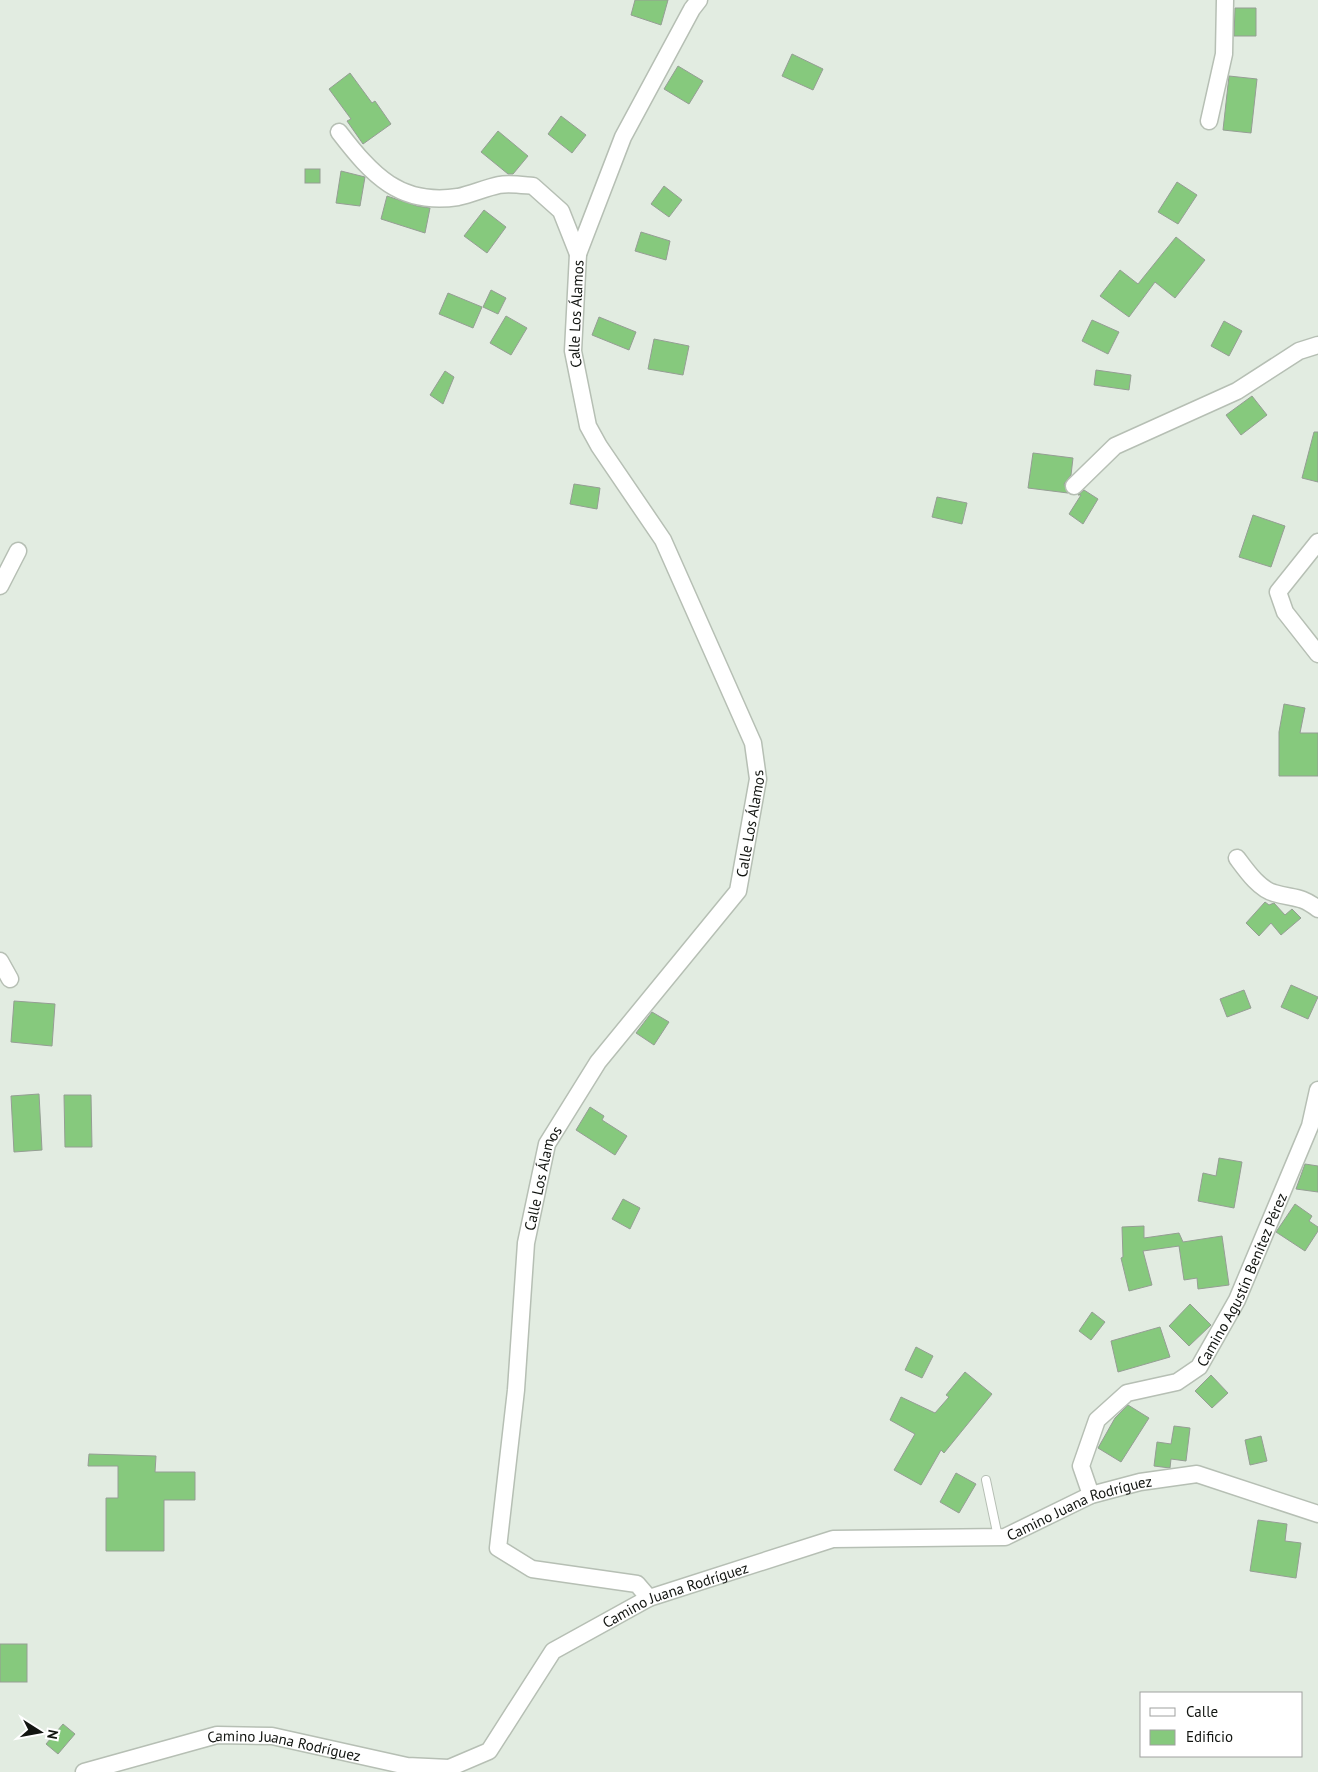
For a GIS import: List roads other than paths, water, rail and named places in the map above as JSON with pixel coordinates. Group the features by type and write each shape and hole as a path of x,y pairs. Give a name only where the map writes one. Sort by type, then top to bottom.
{"street":[{"name":"Calle Los Álamos","path":"649,1598 637,1584 532,1569 498,1548 516,1390 526,1242 547,1144 598,1062 738,891 758,779 753,743 662,540 598,446 588,426 572,351 578,254 623,137 692,9 699,0"},
{"path":"1209,121 1224,54 1225,0"},
{"path":"339,132 366,166 392,188 432,198 459,196 500,185 533,186 561,211 578,254"},
{"path":"1074,486 1114,446 1237,391 1299,352 1318,346"},
{"path":"1318,542 1278,592 1284,612 1318,654"},
{"path":"0,586 18,551"},
{"path":"1237,858 1250,875 1272,893 1305,899 1318,908"},
{"path":"0,961 10,979"},
{"name":"Camino Agustín Benítez Pérez","path":"1091,1495 1081,1466 1097,1420 1127,1393 1177,1382 1200,1367 1237,1300 1310,1126 1318,1090"},
{"name":"Camino Juana Rodríguez","path":"84,1772 217,1735 272,1736 407,1766 449,1768 489,1751 553,1651 649,1598 833,1539 1005,1537 1091,1495 1140,1482 1197,1474 1318,1514"}],"lane":[{"path":"986,1480 998,1537"}]}
